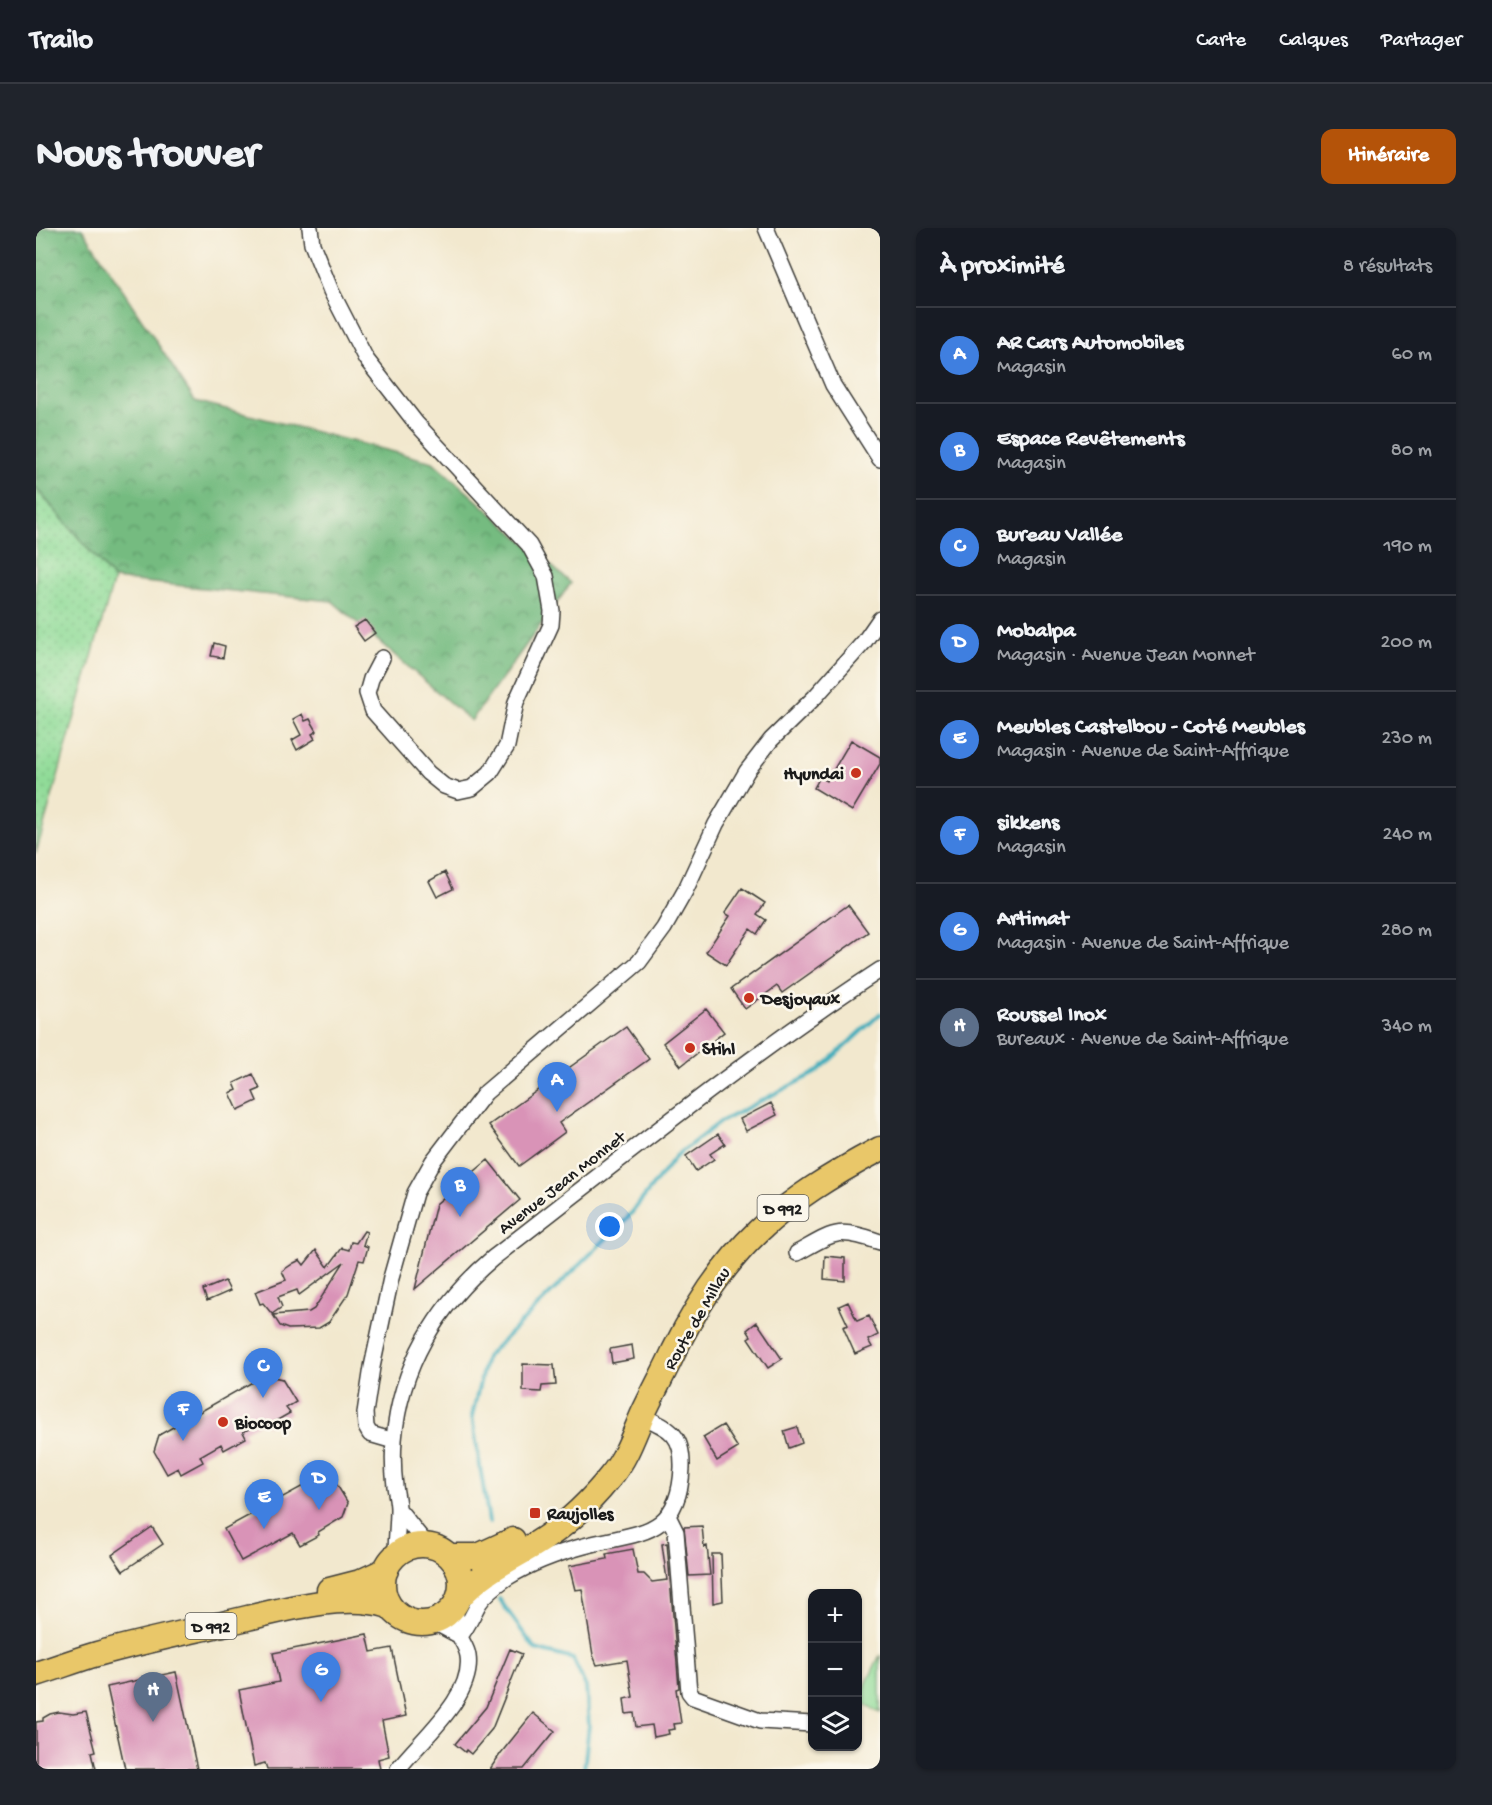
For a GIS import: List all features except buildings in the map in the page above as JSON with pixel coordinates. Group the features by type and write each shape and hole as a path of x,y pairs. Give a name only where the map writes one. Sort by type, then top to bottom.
{"main road":[{"name":"Route de Millau","path":"457,1602 473,1582 488,1570 545,1539 572,1519 613,1474 632,1444 642,1416 695,1313 721,1272 738,1251 764,1225 799,1197 880,1149"},
{"name":"Route de Millau","path":"439,1551 478,1556 504,1545 563,1507 589,1481 642,1416"},
{"path":"408,1548 439,1551 461,1575 457,1602 446,1616 434,1622 412,1622 399,1616 389,1606 383,1585 391,1563 408,1548"},
{"name":"D 992","path":"36,1663 164,1624 344,1587 360,1582 391,1563"},
{"name":"D 992","path":"36,1674 96,1654 178,1633 324,1603 359,1599 389,1606"}],"street":[{"path":"309,228 312,244 331,291 366,359 416,423 528,545 546,576 552,611 551,625 516,702 507,746 490,773 472,788 458,791 444,786 428,773 373,711 367,693 371,679 382,658"},
{"path":"766,228 833,385 880,459"},
{"path":"394,1441 370,1434 366,1427 369,1390 390,1278 415,1193 433,1161 485,1093 639,962 670,919 686,891 716,824 747,771 771,740 815,697 857,650 880,618"},
{"name":"Avenue Jean Monnet","path":"391,1563 398,1509 394,1484 394,1441 401,1396 419,1349 443,1309 475,1273 768,1046 880,970"},
{"path":"796,1253 829,1235 846,1232 880,1242"},
{"path":"459,1636 468,1626 479,1602 497,1585 521,1570 582,1547 642,1534 657,1526 668,1516 678,1496 681,1482 680,1445 675,1435 667,1427 642,1416"},
{"name":"Avenue Jean Monnet","path":"398,1509 408,1520 415,1533 439,1551"},
{"path":"668,1516 676,1532 689,1692 693,1697 760,1721 808,1724"},
{"path":"457,1602 459,1636"},
{"path":"398,1769 446,1712 460,1692 467,1676 469,1657 466,1647 459,1636 434,1622"}],"green space":[{"path":"36,228 82,228 195,401 433,462 571,583 471,721 332,601 114,579 36,488"},
{"path":"36,488 114,579 36,853"},
{"path":"880,1655 880,1713 862,1703 862,1693"}],"waterway":[{"path":"489,1522 472,1416 486,1357 630,1215 676,1156 720,1122 817,1072 880,1014"},
{"path":"499,1599 535,1649 573,1659 586,1687 589,1725 584,1769"}],"place":[{"name":"Hyundai","path":"856,773"},
{"name":"Desjoyaux","path":"749,998"},
{"name":"Stihl","path":"690,1048"},
{"name":"AR Cars Automobiles","path":"557,1112"},
{"name":"Espace Revêtements","path":"460,1217"},
{"name":"Bureau Vallée","path":"263,1398"},
{"name":"Biocoop","path":"223,1422"},
{"name":"sikkens","path":"183,1441"},
{"name":"Mobalpa","path":"319,1510"},
{"name":"Raujolles","path":"535,1513"},
{"name":"Meubles Castelbou - Coté Meubles","path":"264,1529"},
{"name":"Artimat","path":"321,1702"},
{"name":"Roussel Inox","path":"153,1722"}]}
